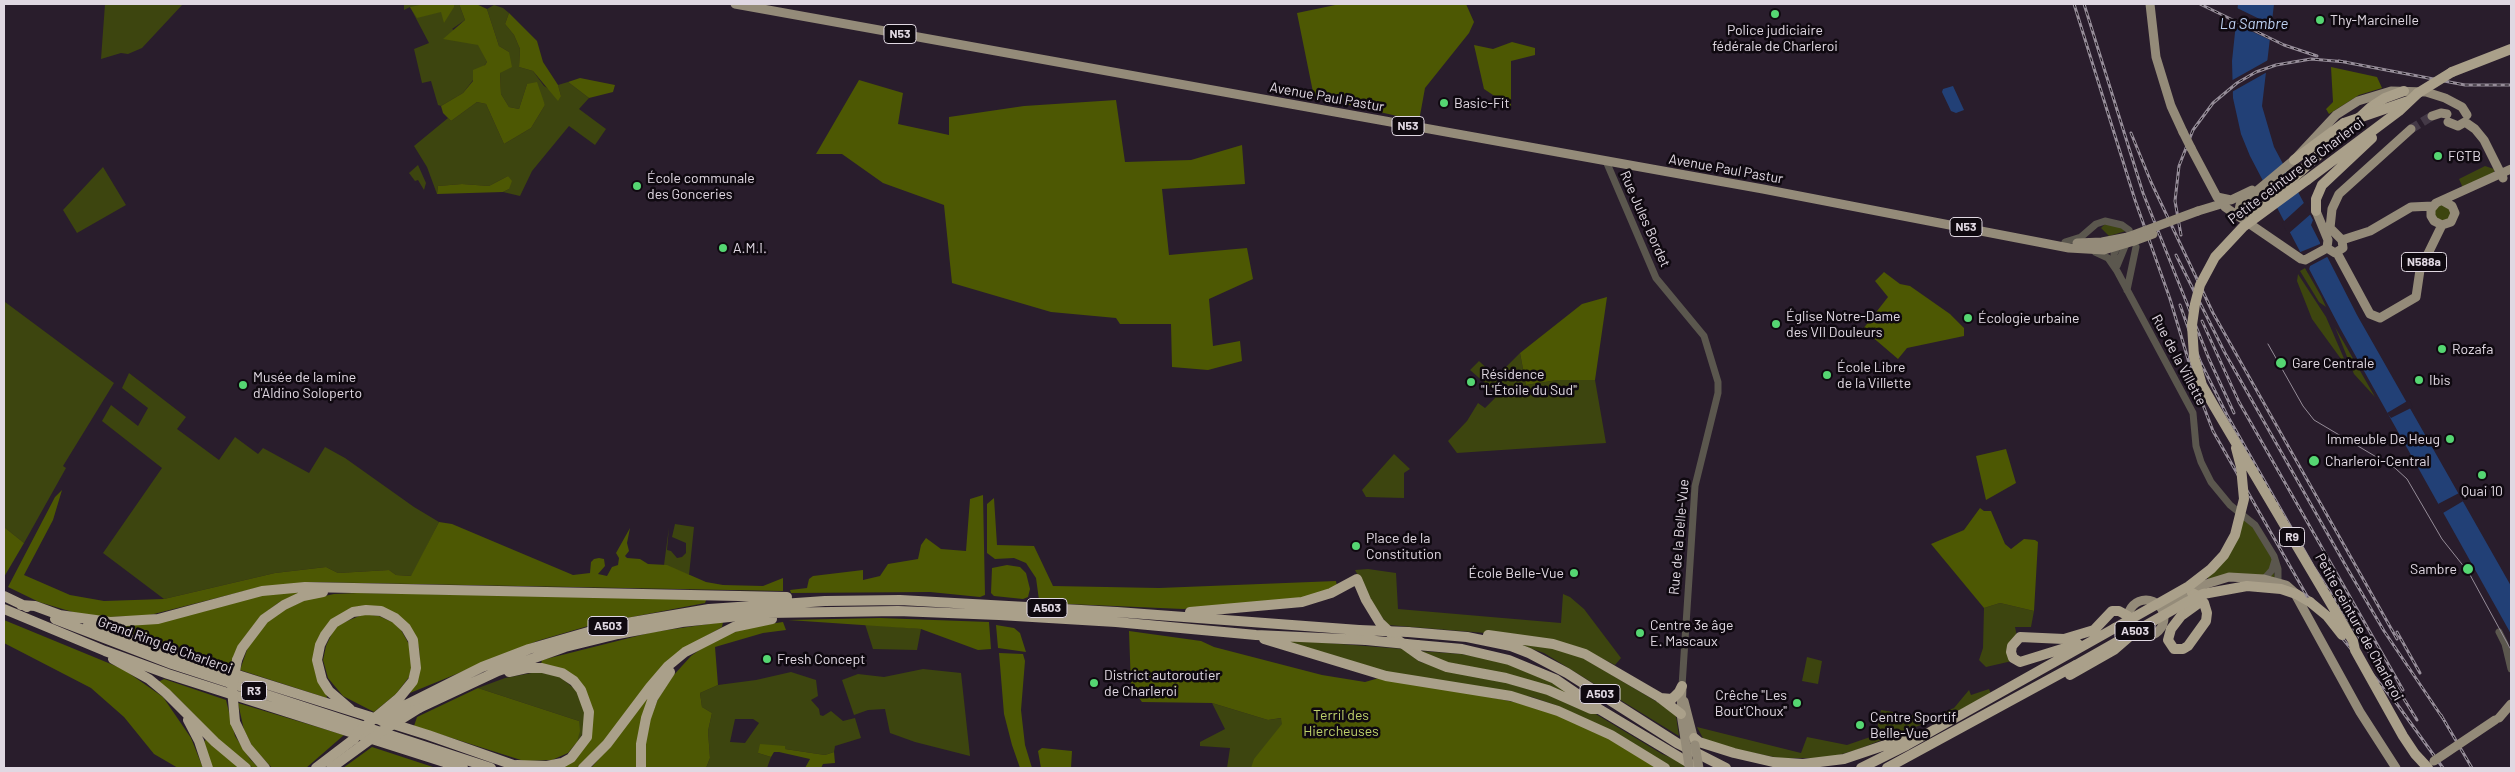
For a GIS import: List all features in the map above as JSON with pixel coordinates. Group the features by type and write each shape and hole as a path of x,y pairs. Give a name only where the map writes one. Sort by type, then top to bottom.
{"highway":[{"name":"Petite ceinture de Charleroi","path":"2431,765 2409,746 2354,650 2353,641 2202,385 2197,372 2192,341 2193,314 2200,285 2208,268 2220,250 2243,226 2399,111 2406,96 2452,72 2511,50"},
{"path":"2243,226 2272,196 2378,102 2406,96"},
{"path":"2294,160 2344,123 2406,96"},
{"path":"2316,211 2316,199 2322,185 2396,118 2399,111"},
{"path":"2226,426 2241,467 2244,491 2241,515 2235,535 2224,554 2190,590 2198,596 2204,602 2207,613 2204,624 2188,646 2182,649 2174,649 2170,645 2168,640 2170,633 2181,616 2209,595 2228,588 2247,586 2290,592 2310,602 2327,616 2354,650"},
{"path":"1180,617 1188,612 1264,607 1302,602 1331,593 1357,578 1366,600 1380,623 1399,641 1420,656 1447,667 1506,678 1548,690 1591,709 1599,709"},
{"path":"59,615 95,621 126,622 158,619 262,591 283,588 748,597 816,596 824,601"},
{"path":"265,768 247,747 235,722 232,689 237,660 242,648 255,629 276,610 303,596 343,588"},
{"name":"A503","path":"2068,651 2190,590"},
{"name":"A503","path":"1887,768 2076,665 2185,602 2204,594 2209,595"},
{"name":"Grand Ring de Charleroi","path":"4,596 21,605 172,664 491,768"},
{"name":"A503","path":"316,768 403,701 529,649 609,626 709,609 824,601 900,600 982,609 1180,617 1408,632 1467,637 1512,646 1567,673 1677,742 1726,768"},
{"path":"21,605 35,606 352,712 428,735 518,767 546,766 562,763 571,758 587,737 590,719 587,701 574,681 552,670 527,668 490,676"},
{"name":"Grand Ring de Charleroi","path":"4,609 105,652 168,674 463,768"},
{"name":"A503","path":"331,768 379,733 419,708 545,653 618,634 682,622 797,612 982,609"},
{"path":"352,712 329,691 322,680 318,660 320,645 325,635 334,623 353,612 366,610 381,611 395,618 406,628 413,640 416,668 403,701"},
{"name":"A503","path":"999,610 1256,635 1366,640 1462,649 1509,660 1555,680 1694,768"},
{"path":"1908,745 1919,744 2074,659 2119,633 2128,619 2119,611 2110,612 2094,630 2064,639 2020,637 2012,646 2011,652 2013,658 2020,662 2068,651"},
{"path":"583,768 607,744 668,666 693,648 734,627 780,618 797,612"},
{"path":"2057,675 2067,676 2084,668 2118,647 2135,632"},
{"path":"1256,635 1386,676 1511,696 1558,711 1611,735 1665,768"},
{"path":"1467,637 1493,636 1553,644 1570,649 1604,664 1659,697 1681,714"},
{"path":"641,768 643,728 653,698 671,670 693,648"},
{"path":"1861,768 1908,745 2068,651"},
{"path":"105,652 115,661 148,680 178,704 215,742 246,768"},
{"path":"1659,697 1672,699 1682,691"},
{"path":"178,704 199,741 208,768"},
{"path":"1690,740 1763,760 1804,764 1844,759 1944,724"},
{"path":"1897,768 1931,750 1939,741"}],"main road":[{"name":"Avenue Paul Pastur","path":"735,4 2090,250 2122,242"},
{"path":"2150,4 2153,39 2162,80 2183,132 2219,201 2238,216"},
{"path":"2238,216 2238,208 2251,193 2294,160 2342,110 2358,101 2380,93 2406,96 2436,94 2462,108 2465,120 2484,140 2505,175"},
{"path":"2447,117 2450,108 2456,106"},
{"path":"2432,116 2441,113 2454,126 2465,120"},
{"path":"2316,211 2320,223 2332,243 2343,248 2337,253 2331,252 2332,243 2330,220 2338,194 2411,128"},
{"name":"N588a","path":"2337,253 2370,314 2380,318 2416,297 2420,270 2442,224 2448,224 2453,219 2458,199 2505,175 2511,169"},
{"name":"N588a","path":"2238,216 2305,260 2332,243 2370,231 2405,209 2417,205 2433,206 2505,175"},
{"path":"2219,201 2231,200 2251,193"},
{"name":"N53","path":"2122,242 2219,201"},
{"path":"2443,201 2450,203 2454,209"},
{"path":"2433,206 2431,212 2432,219 2442,224"},
{"name":"Avenue Paul Pastur","path":"2033,240 2041,238 2065,242 2122,242"},
{"path":"2161,609 2167,604 2213,581 2234,576 2264,579 2286,585 2294,592 2360,712 2396,768"},
{"path":"2161,609 2168,607 2190,590 2242,578"},
{"path":"2140,600 2150,600 2161,609 2163,623 2157,632 2147,636 2135,632 2128,619 2132,606 2140,600"},
{"name":"Rue de la Belle-Vue","path":"1682,691 1681,714 1690,740"},
{"name":"Rue de la Belle-Vue","path":"1682,691 1690,721 1690,740 1694,768"},
{"path":"2497,719 2511,701"},
{"path":"1681,714 1690,721"},
{"path":"2424,768 2497,719 2511,714"}],"street":[{"name":"Rue Jules Bordet","path":"1606,161 1656,278 1702,331 1710,351 1718,382"},
{"path":"2065,242 2081,238 2095,225 2105,221 2122,225 2122,242 2114,254 2116,271"},
{"path":"2127,291 2136,247"},
{"name":"Avenue Paul Pastur","path":"2090,250 2105,255"},
{"name":"Rue de la Villette","path":"2105,255 2116,271 2193,413 2196,446 2201,462 2211,482 2230,505 2252,520 2275,559 2278,582"},
{"name":"Rue de la Belle-Vue","path":"1682,691 1695,486 1718,393 1718,382"},
{"path":"2264,579 2272,570 2275,559"},
{"path":"2499,632 2506,648 2511,669"}],"green space":[{"path":"105,4 183,4 142,48 128,54 121,53 101,59"},
{"path":"404,4 459,4 465,20 452,29 479,45 487,62 463,93 441,106 438,105 431,81 422,83 414,49 429,43 410,7 404,10"},
{"path":"425,4 454,4 454,7 444,23 441,12 417,18 410,7"},
{"path":"459,4 476,4 487,9 499,46 509,52 512,67 500,73 501,94 509,107 519,109 527,84 537,82 545,105 531,128 504,144 486,104 477,102 451,121 443,113 441,106 463,93 473,81 473,70 485,65 487,62 478,45 443,39 465,20"},
{"path":"1340,4 1466,4 1474,22 1469,33 1425,88 1419,121 1314,97 1297,13"},
{"path":"494,5 503,8 509,13 505,24 514,35 520,49 519,67 533,71 544,86 561,96 558,85 568,82 589,98 579,109 606,129 595,145 569,126 532,171 520,196 503,192 509,189 508,176 489,186 462,184 438,186 437,194 427,167 414,146 448,118 451,121 477,102 486,104 504,144 531,128 545,105 540,95 527,84 519,109 509,107 501,94 500,73 509,52 499,46 487,9"},
{"path":"509,13 537,41 543,62 558,85 561,96 558,101 533,71 519,67 520,49 514,35 505,24"},
{"path":"1512,42 1535,48 1535,55 1511,61 1511,107 1484,89 1474,45 1493,49"},
{"path":"2331,67 2377,77 2382,88 2359,95 2329,114 2326,109 2333,102"},
{"path":"580,78 615,85 613,92 589,98 568,82"},
{"path":"859,80 903,93 898,124 949,135 949,117 1024,106 1116,100 1125,162 1191,160 1242,145 1245,184 1162,189 1169,255 1247,248 1253,279 1209,299 1213,346 1240,341 1242,361 1208,370 1172,367 1171,324 1120,324 1116,318 1051,312 952,283 944,205 883,183 842,154 816,154"},
{"path":"418,165 426,183 424,190 418,180 415,181 409,173"},
{"path":"2485,166 2494,169 2494,173 2463,188 2459,179"},
{"path":"103,167 126,205 77,233 63,210"},
{"path":"508,176 512,181 509,189 503,192 437,194 438,186 462,184 489,186"},
{"path":"2440,205 2449,206 2451,209 2449,219 2440,221 2435,216 2435,209"},
{"path":"2105,224 2116,225 2126,231 2109,236 2101,228"},
{"path":"2305,268 2326,307 2319,302 2300,271"},
{"path":"1884,272 1900,284 1910,286 1950,314 1964,328 1964,336 1907,348 1898,359 1863,329 1888,297 1875,281"},
{"path":"2298,274 2326,317 2349,370 2312,319 2297,281"},
{"path":"1607,297 1595,380 1558,380 1526,385 1520,353 1582,304"},
{"path":"5,302 114,383 63,466 66,468 24,543 4,527"},
{"path":"2335,327 2375,397 2354,374"},
{"path":"1520,353 1526,385 1558,380 1595,380 1606,443 1457,453 1448,441 1467,421 1478,403 1485,408 1495,398 1494,391 1470,370 1479,361 1496,377"},
{"path":"129,373 186,417 177,429 219,460 235,437 258,454 263,448 309,473 325,447 345,458 414,507 439,522 412,576 396,575 389,570 338,573 326,567 275,573 164,599 103,553 162,468 102,421 111,405 138,426 148,408 122,388"},
{"path":"2006,449 2016,483 1986,500 1976,456"},
{"path":"1394,454 1410,469 1404,473 1404,498 1366,497 1362,490"},
{"path":"62,490 53,520 24,575 70,595 104,601 164,599 275,573 326,567 338,573 389,570 396,575 411,576 439,522 452,524 573,575 590,573 591,562 599,558 604,559 605,566 598,574 607,576 612,567 618,565 619,558 616,553 630,528 627,543 629,551 625,556 627,558 640,559 648,564 667,565 706,582 723,585 763,586 783,578 783,591 308,582 256,588 146,616 86,616 39,602 8,587 55,497"},
{"path":"983,495 985,595 980,597 930,592 791,593 790,590 807,588 809,579 813,576 863,570 863,580 880,576 888,564 918,559 921,545 926,538 941,549 966,551 970,499"},
{"path":"994,498 997,545 1034,546 1053,586 1159,588 1336,581 1337,586 1314,598 1183,609 1046,603 1039,600 1036,578 1026,563 1014,558 995,559 987,553 987,504"},
{"path":"1980,508 1984,511 1991,511 2005,544 2011,549 2024,539 2038,542 2034,611 2000,603 1984,608 1931,544 1964,530"},
{"path":"2244,518 2254,525 2272,557 2275,579 2208,580 2208,576"},
{"path":"675,524 694,527 689,575 664,565 669,527 667,550 671,551 677,558 682,557 686,553 686,543 672,537"},
{"path":"4,527 24,543 4,577"},
{"path":"1007,565 1020,567 1026,573 1030,589 1028,597 1023,599 994,596 991,593 992,568"},
{"path":"1368,569 1396,573 1398,609 1561,623 1563,594 1570,597 1584,609 1621,658 1615,665 1583,649 1534,637 1388,625 1375,608 1355,570"},
{"path":"307,590 278,603 261,616 243,639 229,667 106,625 264,594"},
{"path":"334,594 707,598 705,603 595,624 537,641 410,693 420,662 419,648 414,635 367,607 317,640 327,698 240,670 249,644 273,615 305,600"},
{"path":"2000,603 2034,611 2031,627 2015,627 2017,636 2012,661 1986,667 1979,660 1983,648 1984,608"},
{"path":"364,614 379,616 394,623 401,630 410,646 412,666 409,677 396,694 374,712 343,696 328,678 323,660 326,646 333,631 340,624"},
{"path":"880,618 989,622 991,649 978,650 921,629 788,620"},
{"path":"4,620 123,669 163,697 191,738 203,768 178,768 154,754 124,717 91,688 4,643"},
{"path":"723,622 722,627 682,650 591,757 577,768 565,768 564,765 582,751 587,695 541,664 542,660 653,632"},
{"path":"783,622 786,630 763,633 715,647 718,685 700,693 702,707 712,713 708,731 710,758 706,768 646,768 645,746 650,719 658,699 672,677 691,656 712,641 748,627"},
{"path":"865,624 921,629 917,650 873,649"},
{"path":"996,625 1014,628 1020,633 1026,652 998,648"},
{"name":"Terril des Hiercheuses","path":"1129,631 1201,641 1214,647 1322,675 1365,682 1386,676 1558,711 1665,768 1251,768 1254,759 1282,724 1281,718 1268,720 1212,703 1142,702 1131,687"},
{"path":"1278,639 1403,649 1420,662 1546,692 1594,713 1662,754 1684,763 1684,768 1669,768 1558,706 1532,697 1386,673"},
{"path":"1518,644 1536,644 1578,655 1669,709 1676,716 1679,736 1544,653"},
{"path":"1420,651 1461,654 1500,661 1544,678 1578,698 1453,666"},
{"path":"999,653 1023,654 1025,661 1021,710 1025,745 1032,768 1020,768 1012,745 1004,714"},
{"path":"1807,657 1822,661 1818,684 1802,681"},
{"path":"923,669 961,673 970,756 915,742 890,733 885,709 868,710 854,715 842,680 858,674 884,677"},
{"path":"537,672 559,676 576,690 585,711 583,733 575,746 579,721 478,688 505,678"},
{"path":"791,672 816,680 818,696 811,700 819,709 820,715 823,716 831,711 843,721 855,718 861,738 835,746 834,752 825,755 785,749 758,753 771,757 767,768 706,768 710,758 708,731 712,713 702,707 700,693 718,685 756,680","holes":["735,719 753,719 759,723 745,743 730,742"]},
{"path":"164,679 226,700 235,736 250,759 259,768 253,768 223,744 173,693 158,682"},
{"path":"478,688 579,721 580,731 577,742 568,753 552,760 524,761 414,726 417,717"},
{"path":"1989,689 1991,694 1962,709 1856,750 1828,758 1779,758 1729,748 1704,740 1697,727 1801,753 1807,737 1847,745 1876,735 1881,710 1929,718 1954,708 1969,690 1971,695"},
{"path":"647,696 651,698 638,768 591,768 616,739"},
{"path":"238,703 344,735 306,768 272,768 252,746 244,730"},
{"path":"1212,703 1268,720 1282,718 1283,733 1263,768 1227,768 1230,748 1200,746 1200,742 1225,729"},
{"path":"206,739 239,768 212,768 204,742"},
{"path":"760,744 785,746 785,749 825,755 834,752 835,763 823,764 821,768 805,768 810,759 779,752 774,752 771,757 758,753"},
{"path":"372,747 436,768 343,768"},
{"path":"1042,748 1072,751 1071,768 1041,768 1038,751"}],"water":[{"name":"La Sambre","path":"2238,4 2274,4 2262,106 2274,147 2313,220 2311,225 2357,315 2511,586 2511,634 2340,328 2250,156 2241,134 2233,98 2232,61"},
{"path":"1953,86 1964,110 1956,113 1951,111 1942,92 1943,89"}],"pier":[{"path":"2235,7 2274,26 2272,41 2234,23"},
{"path":"2270,59 2269,71 2230,93 2229,82"},
{"path":"2306,201 2312,213 2288,234 2282,223"},
{"path":"2321,240 2331,258 2327,257 2310,266 2308,273 2298,253 2320,244"},
{"path":"2409,400 2413,407 2391,418 2387,413"},
{"path":"2461,492 2465,500 2443,513 2438,504"}],"tunnel":[{"path":"2411,129 2432,116"}],"tram line":[{"path":"2268,344 2303,406 2314,420 2395,468 2407,479 2442,539 2469,573 2511,650"}],"railway":[{"path":"2074,4 2135,200 2170,299 2197,389 2213,431 2307,596 2397,704 2443,768"},
{"path":"2084,4 2143,193 2209,359 2234,413"},
{"path":"2200,4 2284,45 2317,56"},
{"path":"2181,235 2175,201 2179,166 2193,130 2213,103 2237,83 2256,72 2276,65 2311,59 2346,62"},
{"path":"2339,61 2465,85 2511,85"},
{"path":"2131,133 2151,182 2213,313 2397,639"},
{"path":"2176,255 2225,353 2347,568 2384,631 2444,720"},
{"path":"2180,305 2200,361 2227,415 2313,566 2397,695"},
{"path":"2202,321 2239,402 2403,690"},
{"path":"2397,632 2420,673"},
{"path":"2396,686 2417,720"},
{"path":"2441,715 2472,768"}],"place":[{"name":"Police judiciaire fédérale de Charleroi","path":"1775,14"},
{"name":"Thy-Marcinelle","path":"2320,20"},
{"name":"Basic-Fit","path":"1444,103"},
{"name":"FGTB","path":"2438,156"},
{"name":"École communale des Gonceries","path":"637,186"},
{"name":"A.M.I.","path":"723,248"},
{"name":"Écologie urbaine","path":"1968,318"},
{"name":"Église Notre-Dame des VII Douleurs","path":"1776,324"},
{"name":"Rozafa","path":"2442,349"},
{"name":"Gare Centrale","path":"2281,363"},
{"name":"École Libre de la Villette","path":"1827,375"},
{"name":"Ibis","path":"2419,380"},
{"name":"Résidence \"L'Étoile du Sud\"","path":"1471,382"},
{"name":"Musée de la mine d'Aldino Soloperto","path":"243,385"},
{"name":"Immeuble De Heug","path":"2450,439"},
{"name":"Charleroi-Central","path":"2314,461"},
{"name":"Quai 10","path":"2482,475"},
{"name":"Place de la Constitution","path":"1356,546"},
{"name":"Sambre","path":"2468,569"},
{"name":"École Belle-Vue","path":"1574,573"},
{"name":"Centre 3e âge E. Mascaux","path":"1640,633"},
{"name":"Fresh Concept","path":"767,659"},
{"name":"District autoroutier de Charleroi","path":"1094,683"},
{"name":"Crêche \"Les Bout'Choux\"","path":"1797,703"},
{"name":"Centre Sportif Belle-Vue","path":"1860,725"}]}
